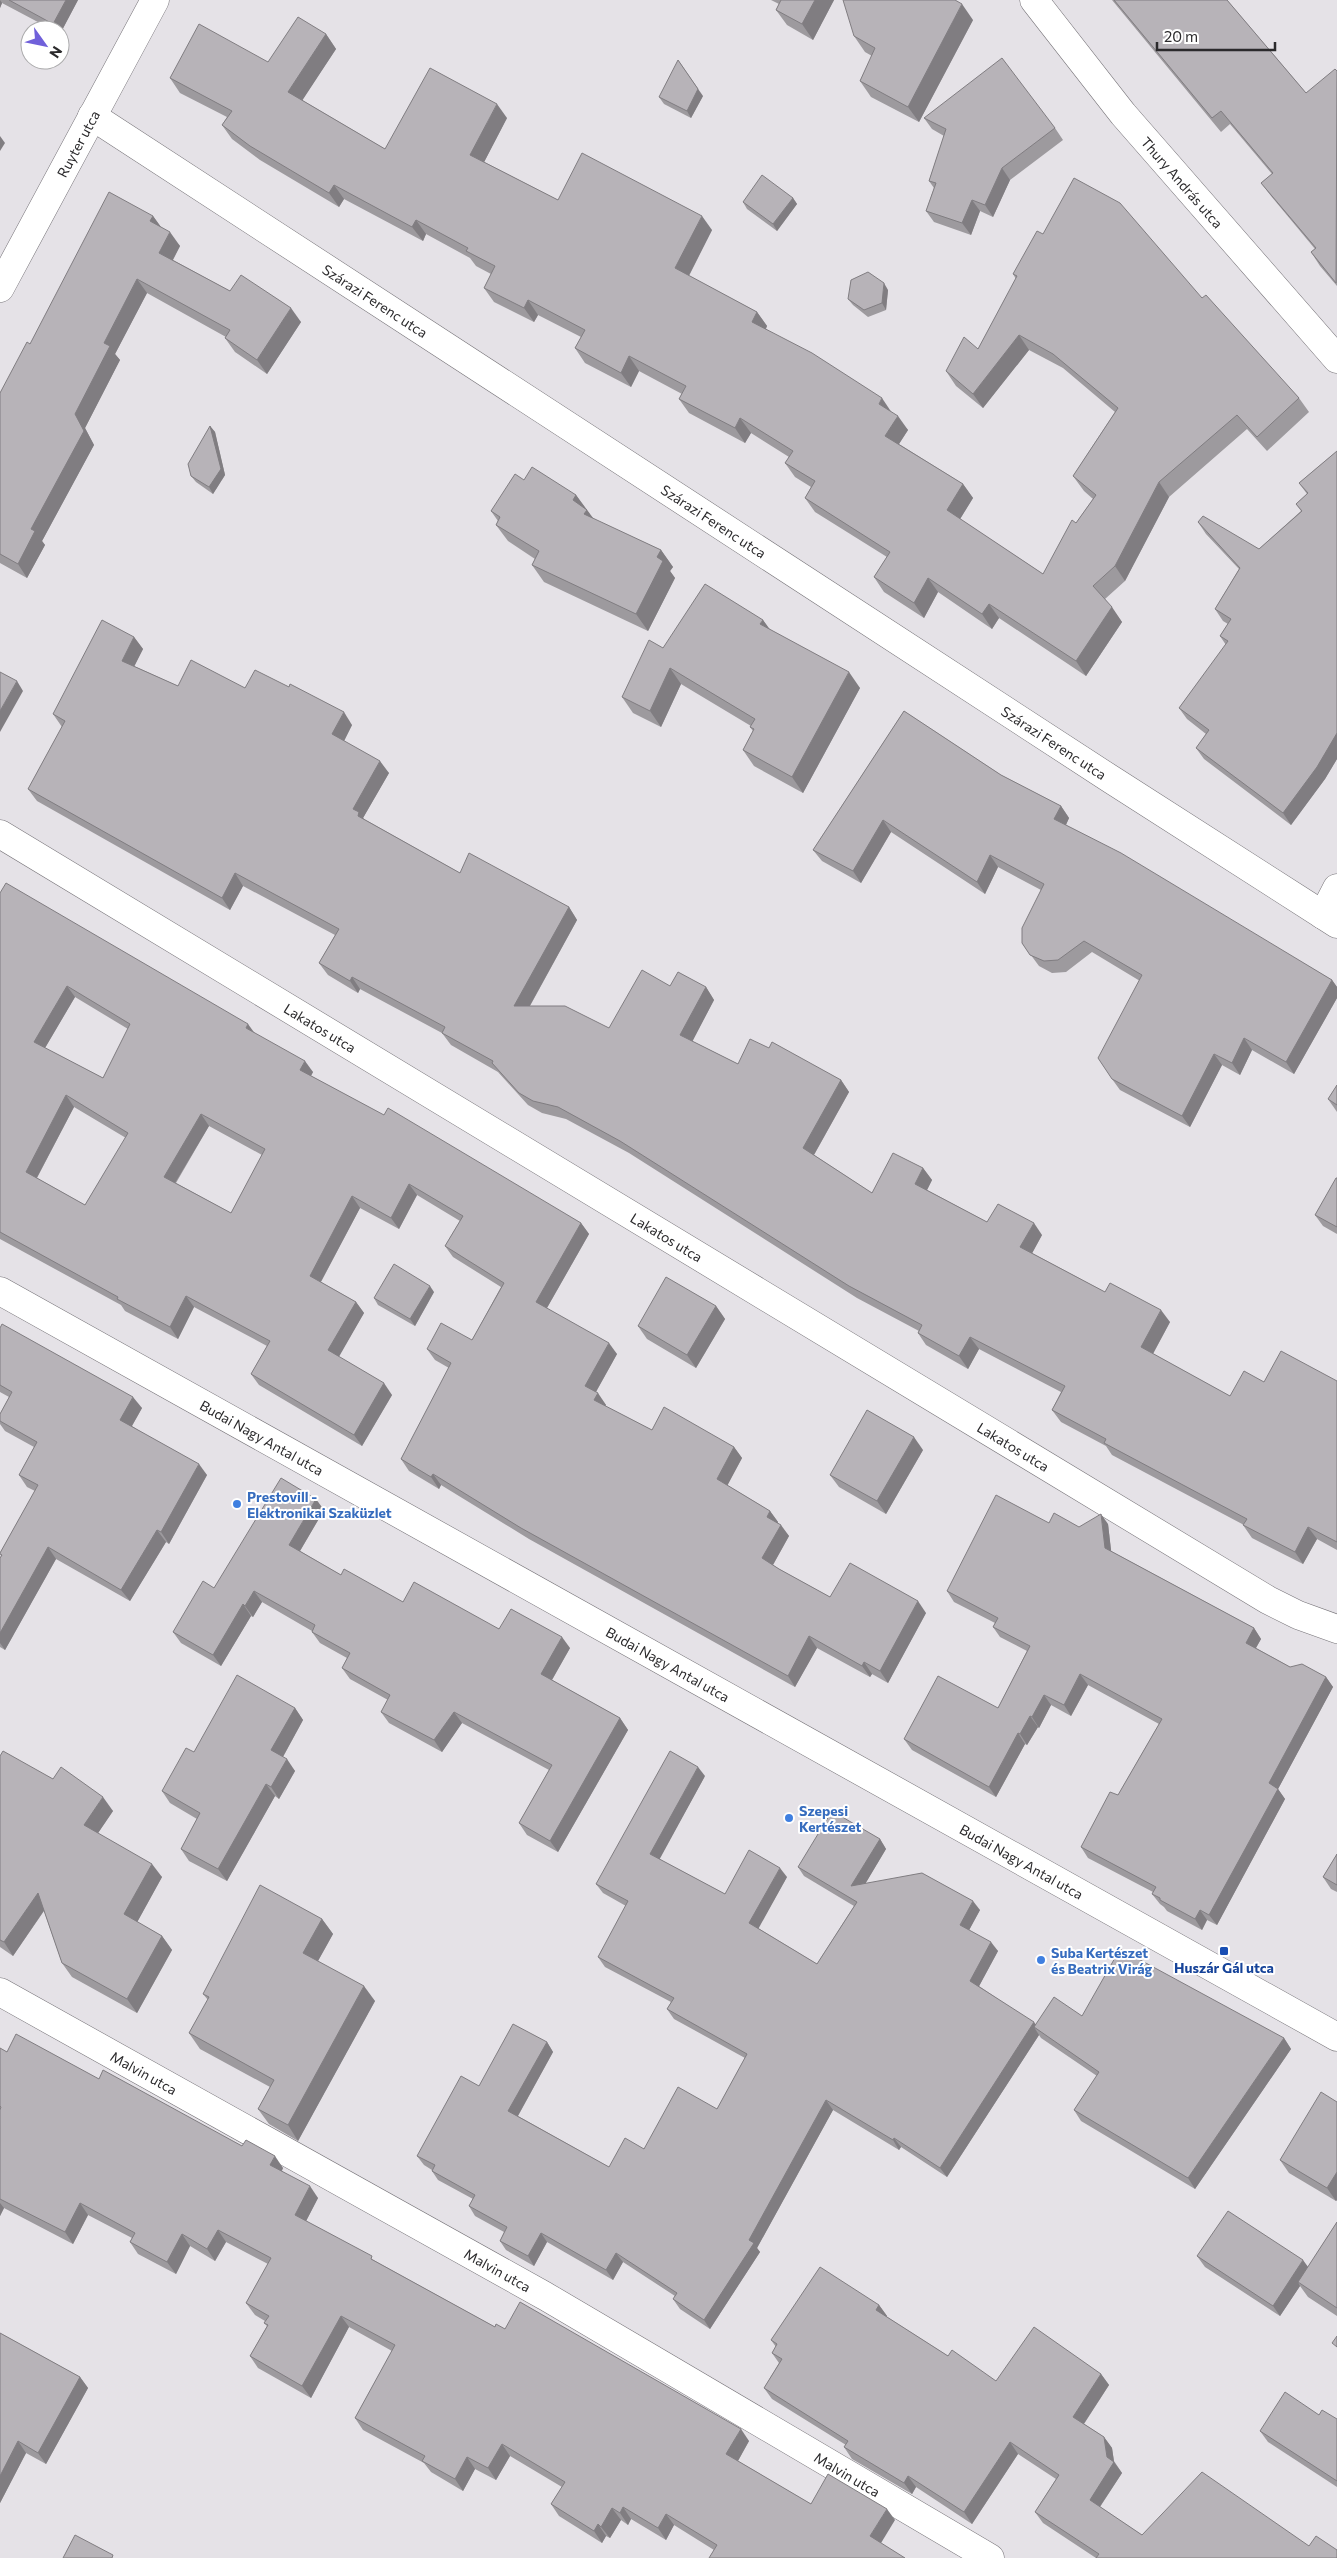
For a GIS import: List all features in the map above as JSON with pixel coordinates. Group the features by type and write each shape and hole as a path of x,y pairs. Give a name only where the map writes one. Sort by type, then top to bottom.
{"street":[{"name":"Ruyter utca","path":"0,288 155,0"},
{"name":"Thury András utca","path":"1034,0 1123,114 1337,359"},
{"name":"Szárazi Ferenc utca","path":"92,116 1092,768 1330,919"},
{"name":"Lakatos utca","path":"0,834 1260,1595 1285,1609 1337,1629"},
{"path":"1330,919 1337,888"},
{"name":"Budai Nagy Antal utca","path":"0,1291 1337,2037"},
{"name":"Malvin utca","path":"0,1992 545,2296 990,2558"}],"building":[{"path":"9,0 66,0 55,20 46,20"},
{"path":"781,0 815,0 802,24 776,10"},
{"path":"843,0 955,0 962,4 908,107 860,81 875,48 854,36"},
{"path":"1114,0 1227,0 1306,93 1335,69 1337,71 1336,283 1311,252 1316,248 1261,183 1273,173 1221,111 1212,118"},
{"path":"298,17 326,34 288,92 385,149 430,68 497,104 470,155 558,200 582,153 702,216 675,268 757,312 752,322 812,353 882,398 879,404 898,416 885,436 963,484 947,510 1043,574 1072,520 1076,523 1096,495 1073,476 1118,408 1053,354 1019,335 973,394 946,371 964,337 978,349 1017,276 1013,274 1037,231 1043,234 1074,178 1120,203 1202,298 1206,295 1299,398 1257,437 1237,415 1159,482 1115,566 1093,586 1112,607 1076,661 989,604 982,614 928,578 914,603 874,577 890,552 805,498 815,481 785,463 793,451 740,418 735,428 679,399 686,386 629,356 621,373 575,348 585,330 528,300 524,308 484,288 495,266 466,251 468,248 416,220 412,227 334,185 329,193 250,146 222,125 232,111 170,78 199,24 268,62"},
{"path":"1002,58 1055,128 1002,168 985,205 972,200 962,223 926,211 936,183 929,181 946,129 924,118"},
{"path":"678,60 698,89 687,111 659,97"},
{"path":"762,175 793,198 773,224 743,202"},
{"path":"109,192 153,216 150,221 170,232 159,253 230,291 241,275 291,308 257,360 225,338 230,330 137,279 104,343 110,346 75,414 84,431 31,529 35,531 18,564 0,554 0,393 27,342 30,344"},
{"path":"868,272 884,283 882,303 864,310 848,299 851,280"},
{"path":"210,426 221,469 209,487 191,476 188,464"},
{"path":"1337,451 1337,733 1317,767 1283,813 1196,748 1209,730 1179,708 1228,641 1220,636 1231,619 1215,609 1240,568 1198,522 1203,516 1259,549 1302,511 1296,504 1308,493 1299,483"},
{"path":"532,467 576,495 573,500 587,510 584,514 661,550 657,557 663,561 636,614 532,565 539,551 496,525 500,517 491,511 515,474 524,480"},
{"path":"705,584 763,620 760,624 849,672 792,777 743,750 754,729 750,727 755,719 670,668 650,711 622,697 649,640 663,648"},
{"path":"102,620 134,637 122,661 178,686 191,660 245,688 255,670 289,687 290,684 344,712 332,734 380,761 353,809 359,812 358,816 460,873 469,853 569,907 514,1006 565,1006 609,1028 642,970 670,986 678,972 706,987 680,1035 738,1064 750,1039 769,1048 772,1042 841,1080 803,1148 872,1193 893,1153 923,1168 915,1184 987,1222 998,1204 1034,1223 1020,1247 1105,1292 1110,1283 1161,1310 1141,1347 1230,1396 1244,1371 1264,1382 1281,1351 1337,1381 1337,1542 1308,1527 1295,1552 1243,1525 1247,1519 1104,1443 1106,1439 1052,1410 1065,1386 970,1337 959,1356 918,1333 922,1325 849,1286 620,1141 558,1107 533,1101 519,1093 492,1063 493,1061 442,1033 445,1027 352,977 350,981 319,963 339,929 235,873 222,898 28,789 65,721 53,714"},
{"path":"0,672 17,681 0,711"},
{"path":"904,711 1001,775 1061,806 1054,819 1121,853 1332,980 1286,1062 1244,1038 1232,1063 1214,1054 1182,1116 1112,1079 1098,1058 1142,975 1084,941 1058,960 1044,961 1030,955 1022,943 1022,928 1044,884 990,855 977,882 883,820 853,871 813,850"},
{"path":"6,883 248,1024 246,1028 305,1061 300,1070 384,1115 388,1108 581,1223 536,1302 609,1343 585,1386 598,1393 594,1400 652,1430 664,1407 734,1447 717,1479 770,1511 767,1517 781,1525 762,1558 779,1569 830,1597 850,1563 918,1601 880,1671 864,1662 862,1666 809,1636 788,1676 521,1528 433,1474 431,1477 401,1459 451,1363 427,1349 441,1323 472,1340 504,1283 445,1246 463,1216 409,1184 391,1218 352,1196 310,1276 356,1302 328,1350 384,1383 354,1435 251,1374 270,1341 186,1296 170,1327 0,1232 0,893","holes":["67,986 130,1024 103,1078 34,1042","66,1095 128,1133 85,1205 26,1172","201,1114 265,1149 231,1213 164,1177"]},
{"path":"1337,1085 1337,1105 1328,1099"},
{"path":"1337,1178 1337,1227 1315,1215"},
{"path":"394,1264 430,1286 410,1319 374,1298"},
{"path":"666,1277 716,1306 687,1355 638,1326"},
{"path":"2,1324 133,1397 120,1420 199,1464 161,1532 157,1530 121,1590 48,1547 0,1633 0,1558 2,1555 0,1553 38,1485 19,1475 37,1442 0,1421 0,1414 12,1392 0,1385 0,1328"},
{"path":"867,1410 914,1437 877,1501 830,1475"},
{"path":"281,1478 316,1499 289,1545 341,1575 344,1569 403,1602 414,1582 499,1629 511,1609 562,1637 541,1674 620,1718 550,1841 519,1823 552,1765 454,1712 434,1740 381,1712 390,1695 342,1668 350,1653 312,1632 315,1625 254,1591 245,1606 243,1604 213,1655 173,1632 203,1581 214,1588"},
{"path":"996,1495 1049,1523 1054,1513 1079,1527 1101,1514 1105,1548 1254,1628 1246,1643 1290,1667 1302,1664 1326,1677 1269,1783 1278,1789 1209,1915 1200,1910 1195,1919 1152,1894 1156,1887 1081,1847 1110,1792 1118,1795 1162,1719 1080,1674 1064,1705 1044,1695 1032,1717 1030,1716 1020,1734 1018,1733 989,1787 904,1739 938,1676 998,1708 1030,1646 993,1627 998,1618 947,1591"},
{"path":"237,1675 295,1708 271,1750 287,1759 271,1787 266,1784 218,1869 181,1849 200,1813 162,1791 186,1748 194,1752"},
{"path":"3,1751 53,1779 61,1767 103,1797 84,1825 152,1864 124,1914 162,1936 127,1999 62,1963 38,1893 4,1942 0,1940 0,1756"},
{"path":"670,1751 698,1767 650,1854 725,1894 749,1850 780,1868 749,1923 817,1964 857,1902 798,1867 832,1811 880,1839 851,1886 922,1873 973,1901 960,1925 991,1942 970,1981 1034,2022 940,2168 894,2138 893,2140 826,2100 749,2240 754,2243 704,2320 673,2299 677,2293 616,2253 606,2270 541,2233 528,2256 500,2241 507,2227 469,2206 475,2195 432,2171 435,2165 417,2156 461,2076 479,2086 513,2024 547,2042 508,2111 609,2167 625,2138 644,2149 678,2087 717,2109 747,2054 667,2009 674,1998 598,1957 628,1901 596,1884"},
{"path":"1337,1854 1337,1885 1323,1877"},
{"path":"260,1885 322,1919 303,1953 364,1986 288,2125 258,2109 274,2080 189,2033 209,1997 203,1994"},
{"path":"1120,1949 1284,2038 1188,2178 1074,2110 1099,2072 1034,2027 1054,1997 1082,2016"},
{"path":"16,2034 99,2079 103,2070 242,2146 246,2140 275,2156 270,2165 310,2186 295,2215 372,2256 371,2259 495,2327 496,2324 505,2329 520,2302 741,2429 726,2454 811,2504 828,2474 887,2509 870,2536 905,2558 709,2558 717,2545 666,2514 658,2528 623,2507 620,2513 612,2508 601,2527 598,2524 594,2531 551,2504 565,2482 502,2444 488,2468 467,2457 455,2479 422,2461 425,2456 355,2418 395,2345 341,2316 302,2386 250,2356 268,2325 264,2323 269,2316 246,2303 271,2258 218,2230 207,2249 182,2234 167,2262 130,2242 135,2233 80,2203 65,2232 0,2199 0,2048 7,2052"},
{"path":"1321,2092 1337,2102 1337,2172 1327,2188 1280,2160"},
{"path":"1228,2211 1303,2260 1273,2306 1197,2256"},
{"path":"1337,2222 1337,2308 1298,2282"},
{"path":"820,2267 879,2305 876,2310 948,2356 952,2350 996,2381 1034,2327 1101,2374 1073,2417 1104,2437 1107,2457 1114,2462 1090,2500 1142,2535 1202,2472 1309,2546 1316,2536 1337,2550 1337,2558 1096,2558 1099,2554 1035,2512 1059,2475 1010,2442 964,2512 908,2476 904,2483 844,2447 848,2441 764,2388 782,2359 772,2353 777,2344 771,2340"},
{"path":"0,2333 80,2377 38,2453 18,2441 0,2476"},
{"path":"1337,2336 1337,2347 1332,2343"},
{"path":"1285,2392 1319,2415 1322,2410 1337,2419 1337,2481 1260,2431"},
{"path":"75,2535 113,2555 112,2558 63,2558"}],"place":[{"name":"Prestovill - Elektronikai Szaküzlet","path":"237,1504"},
{"name":"Szepesi Kertészet","path":"789,1818"},
{"name":"Huszár Gál utca","path":"1224,1951"},
{"name":"Suba Kertészet és Beatrix Virág","path":"1041,1960"}]}
